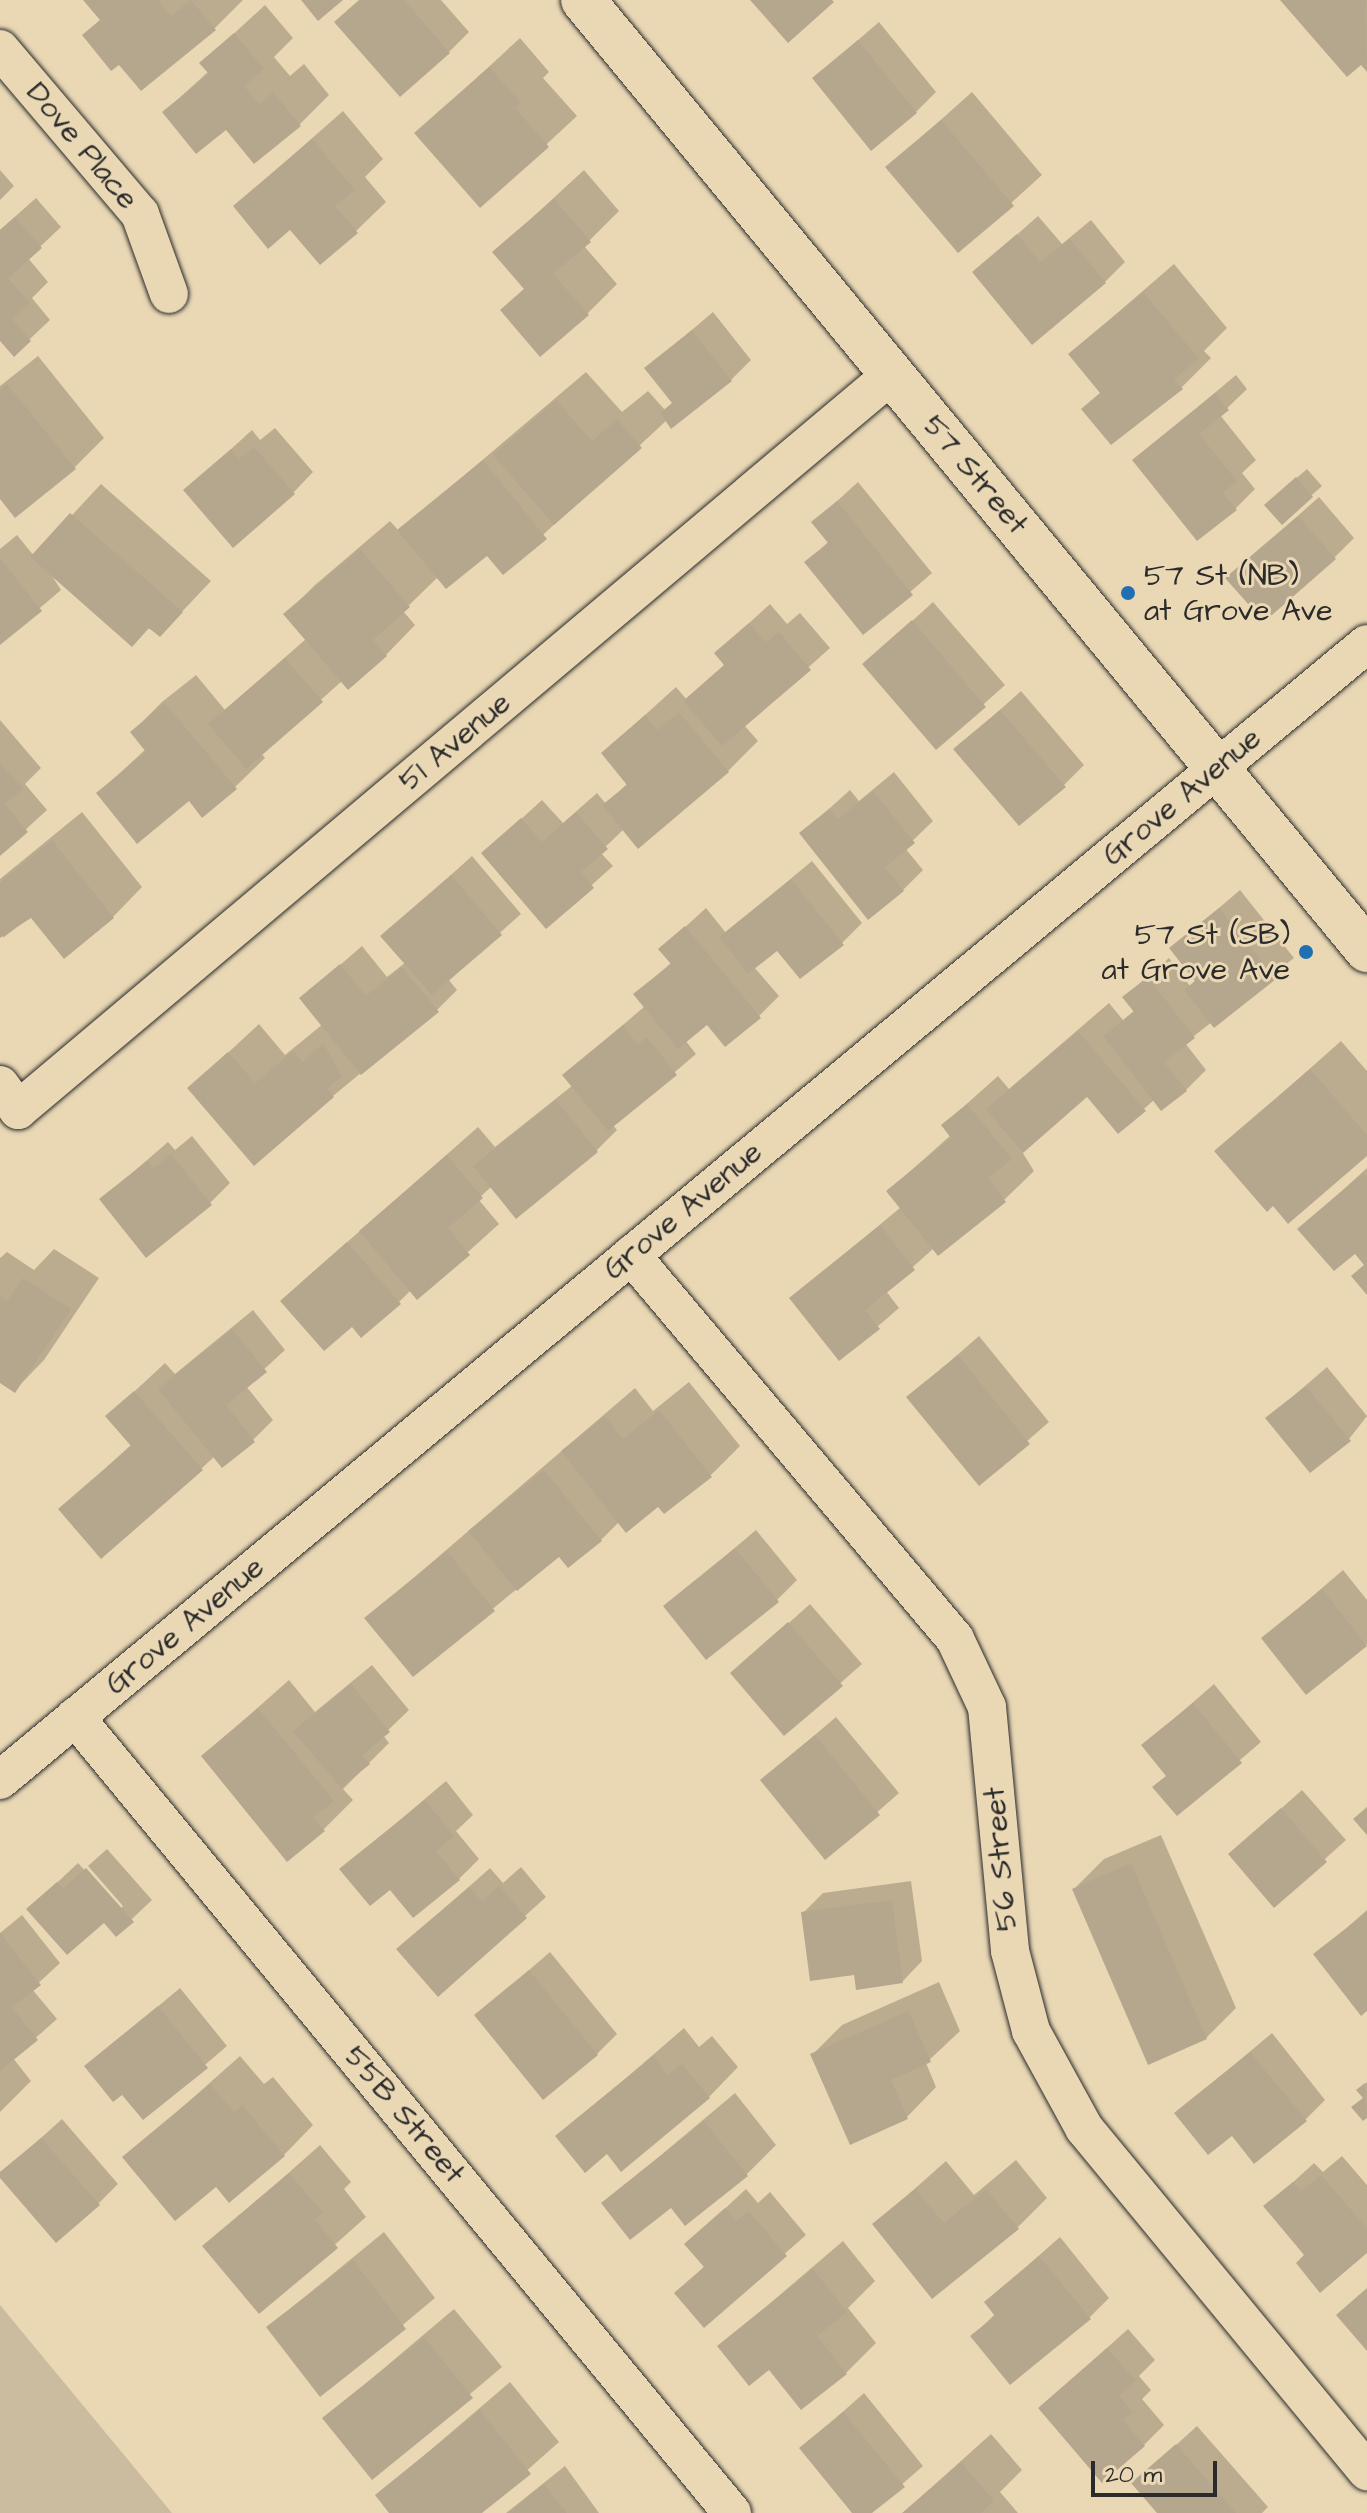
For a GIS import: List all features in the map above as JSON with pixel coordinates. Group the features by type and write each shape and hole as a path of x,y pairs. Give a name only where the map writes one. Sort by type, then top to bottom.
{"street":[{"name":"57 Street","path":"583,0 1367,950"},
{"name":"Dove Place","path":"0,49 140,214 169,294"},
{"name":"51 Avenue","path":"9,1098 891,375"},
{"name":"Grove Avenue","path":"0,1780 1367,644"},
{"name":"56 Street","path":"631,1255 955,1639 987,1707 1010,1951 1031,2031 1084,2128 1367,2471"},
{"name":"55B Street","path":"75,1717 732,2513"}],"shaded area":[{"path":"0,2305 172,2513 0,2513"}],"building":[{"path":"83,0 158,0 171,16 191,0 216,30 141,91 119,65 111,71 82,35 100,20"},
{"path":"301,0 343,0 318,21"},
{"path":"359,0 404,0 450,53 400,97 334,22"},
{"path":"750,0 832,0 834,2 788,43"},
{"path":"1280,0 1366,0 1367,72 1361,65 1347,77"},
{"path":"234,33 264,69 244,86 259,104 273,92 301,126 254,164 226,130 196,154 162,112 209,74 199,63"},
{"path":"858,40 917,113 871,151 812,78"},
{"path":"489,67 521,103 515,108 549,147 480,208 414,133"},
{"path":"941,120 1014,206 958,253 885,167"},
{"path":"312,139 355,190 335,206 358,233 320,265 290,230 268,249 233,206"},
{"path":"554,199 591,242 553,274 589,315 540,357 500,310 524,289 492,252"},
{"path":"15,217 42,248 8,278 30,303 12,319 31,341 14,357 0,341 0,230"},
{"path":"1017,234 1040,262 1070,239 1106,283 1032,345 972,272"},
{"path":"1143,292 1199,359 1174,379 1183,389 1111,445 1081,409 1100,393 1068,354"},
{"path":"692,330 732,381 671,429 660,413 672,403 644,368"},
{"path":"7,384 76,469 15,518 0,499 0,390"},
{"path":"1215,393 1229,410 1199,434 1237,481 1223,493 1237,510 1197,541 1132,460"},
{"path":"556,400 592,441 617,419 642,448 554,525 493,455"},
{"path":"254,447 295,494 233,548 183,490 231,449 239,459"},
{"path":"483,460 547,539 503,575 487,556 446,589 397,530"},
{"path":"1296,477 1313,497 1282,525 1264,505"},
{"path":"837,501 913,595 863,635 804,562 828,543 811,522"},
{"path":"70,513 183,612 160,637 149,628 132,647 30,557"},
{"path":"1298,516 1336,559 1264,622 1225,578"},
{"path":"360,549 410,607 373,640 387,656 348,690 283,614"},
{"path":"0,558 42,611 0,645"},
{"path":"912,620 986,707 936,750 862,664"},
{"path":"749,623 766,642 779,632 811,670 722,746 683,701 724,665 714,653"},
{"path":"285,658 323,702 246,769 208,724"},
{"path":"165,703 237,789 202,818 189,801 137,844 96,793 146,752 130,732"},
{"path":"1000,710 1066,787 1019,826 953,749"},
{"path":"679,712 729,772 638,849 602,805 627,785 601,753 645,715 657,730"},
{"path":"0,763 23,789 5,804 28,832 0,856"},
{"path":"873,791 915,843 885,867 904,891 868,920 799,833 829,809 838,819"},
{"path":"576,812 608,849 581,872 594,888 546,929 481,853 521,818 542,842"},
{"path":"52,840 114,918 64,959 31,918 0,938 0,882"},
{"path":"451,875 502,935 432,995 380,936"},
{"path":"791,879 844,945 800,979 777,951 748,974 719,937"},
{"path":"1219,908 1276,979 1214,1028 1184,990 1195,981 1169,948"},
{"path":"685,926 761,1018 725,1047 707,1025 678,1049 633,994 671,964 658,949"},
{"path":"340,964 366,996 402,967 439,1012 361,1075 299,998"},
{"path":"1148,977 1195,1038 1164,1062 1187,1091 1161,1111 1103,1036 1134,1012 1122,997"},
{"path":"623,1025 638,1045 647,1037 677,1075 608,1131 562,1075"},
{"path":"1078,1031 1146,1111 1118,1134 1087,1097 1023,1153 986,1109"},
{"path":"323,1043 342,1076 327,1089 334,1097 254,1166 187,1088 228,1052 255,1083 293,1051 303,1062"},
{"path":"1310,1069 1367,1135 1367,1156 1288,1224 1273,1206 1267,1212 1214,1151"},
{"path":"556,1100 598,1152 516,1219 473,1166"},
{"path":"967,1104 1012,1159 988,1178 1006,1202 938,1256 886,1191 951,1138 941,1125"},
{"path":"171,1154 212,1205 146,1258 99,1199 147,1161 154,1168"},
{"path":"447,1155 483,1198 448,1228 470,1255 417,1300 359,1231"},
{"path":"1363,1173 1367,1177 1367,1295 1351,1276 1364,1265 1355,1254 1334,1271 1297,1229"},
{"path":"880,1225 915,1270 865,1310 880,1329 839,1361 789,1298"},
{"path":"347,1242 401,1304 361,1338 352,1327 324,1351 280,1301"},
{"path":"23,1278 71,1309 15,1393 0,1383 0,1296 7,1301"},
{"path":"232,1329 267,1372 226,1405 255,1442 222,1468 158,1389"},
{"path":"958,1355 1030,1444 979,1486 906,1397"},
{"path":"1306,1386 1351,1441 1310,1473 1265,1418"},
{"path":"134,1391 203,1470 101,1559 58,1509 131,1446 105,1416"},
{"path":"659,1410 712,1477 664,1514 658,1507 626,1533 561,1451 605,1416 623,1439"},
{"path":"544,1470 602,1541 568,1568 559,1557 517,1591 468,1531"},
{"path":"735,1548 779,1602 706,1660 663,1606"},
{"path":"447,1551 495,1611 413,1677 364,1618"},
{"path":"1322,1589 1367,1646 1306,1695 1261,1638"},
{"path":"788,1622 843,1686 784,1736 730,1673"},
{"path":"351,1684 390,1732 362,1755 370,1764 341,1788 293,1731"},
{"path":"1193,1703 1242,1763 1177,1816 1152,1787 1166,1776 1141,1745"},
{"path":"258,1708 334,1801 313,1818 325,1831 287,1862 201,1756"},
{"path":"815,1735 880,1815 825,1860 760,1780"},
{"path":"425,1800 454,1836 436,1851 460,1880 413,1918 390,1890 370,1906 339,1869"},
{"path":"1367,1807 1367,1835 1353,1819"},
{"path":"1281,1808 1327,1862 1274,1908 1228,1854"},
{"path":"1131,1863 1207,2039 1148,2065 1072,1889"},
{"path":"86,1868 134,1922 116,1937 104,1923 67,1955 26,1909 57,1882 63,1888"},
{"path":"499,1886 527,1918 438,1997 396,1949 469,1887 482,1901"},
{"path":"892,1900 903,1983 856,1990 854,1975 810,1981 801,1912"},
{"path":"1367,1912 1367,2011 1361,2016 1313,1954"},
{"path":"0,1933 41,1985 12,2007 38,2040 0,2071"},
{"path":"529,1970 598,2055 543,2100 474,2015"},
{"path":"158,2006 208,2068 143,2120 122,2095 113,2102 84,2066"},
{"path":"909,2011 931,2062 891,2080 908,2119 850,2145 810,2054"},
{"path":"1250,2052 1307,2121 1254,2164 1232,2136 1208,2155 1174,2113"},
{"path":"653,2056 668,2075 682,2064 710,2098 621,2172 607,2154 585,2173 555,2136"},
{"path":"1365,2083 1367,2118 1363,2121 1351,2107 1363,2098 1356,2090"},
{"path":"210,2084 234,2112 242,2105 285,2156 229,2203 216,2187 175,2221 122,2157"},
{"path":"704,2121 748,2176 685,2226 671,2208 630,2240 601,2203"},
{"path":"41,2138 100,2205 56,2243 0,2178 0,2172"},
{"path":"289,2173 323,2213 315,2220 338,2248 259,2314 202,2246"},
{"path":"1321,2175 1367,2228 1367,2253 1320,2293 1296,2263 1304,2255 1263,2206 1293,2182 1301,2191"},
{"path":"915,2189 944,2223 986,2189 1019,2229 932,2299 872,2224"},
{"path":"725,2208 736,2221 749,2211 787,2256 704,2328 674,2293 704,2267 684,2244"},
{"path":"1039,2256 1091,2319 1010,2385 970,2336 995,2316 984,2302"},
{"path":"353,2260 406,2329 320,2397 266,2327"},
{"path":"813,2269 847,2312 817,2336 847,2374 801,2410 769,2370 749,2386 717,2346"},
{"path":"1367,2288 1367,2351 1336,2315"},
{"path":"424,2337 473,2398 372,2480 322,2418"},
{"path":"1107,2348 1136,2381 1119,2396 1133,2412 1123,2420 1145,2446 1102,2483 1038,2408"},
{"path":"480,2410 531,2474 482,2513 389,2513 375,2495"},
{"path":"843,2412 905,2487 872,2513 852,2513 799,2448"},
{"path":"1176,2444 1236,2513 1157,2513 1131,2483"},
{"path":"961,2462 994,2501 981,2513 902,2513"},
{"path":"544,2484 567,2513 508,2513"}],"place":[{"name":"57 St (NB) at Grove Ave","path":"1128,593"},
{"name":"57 St (SB) at Grove Ave","path":"1306,952"}]}
